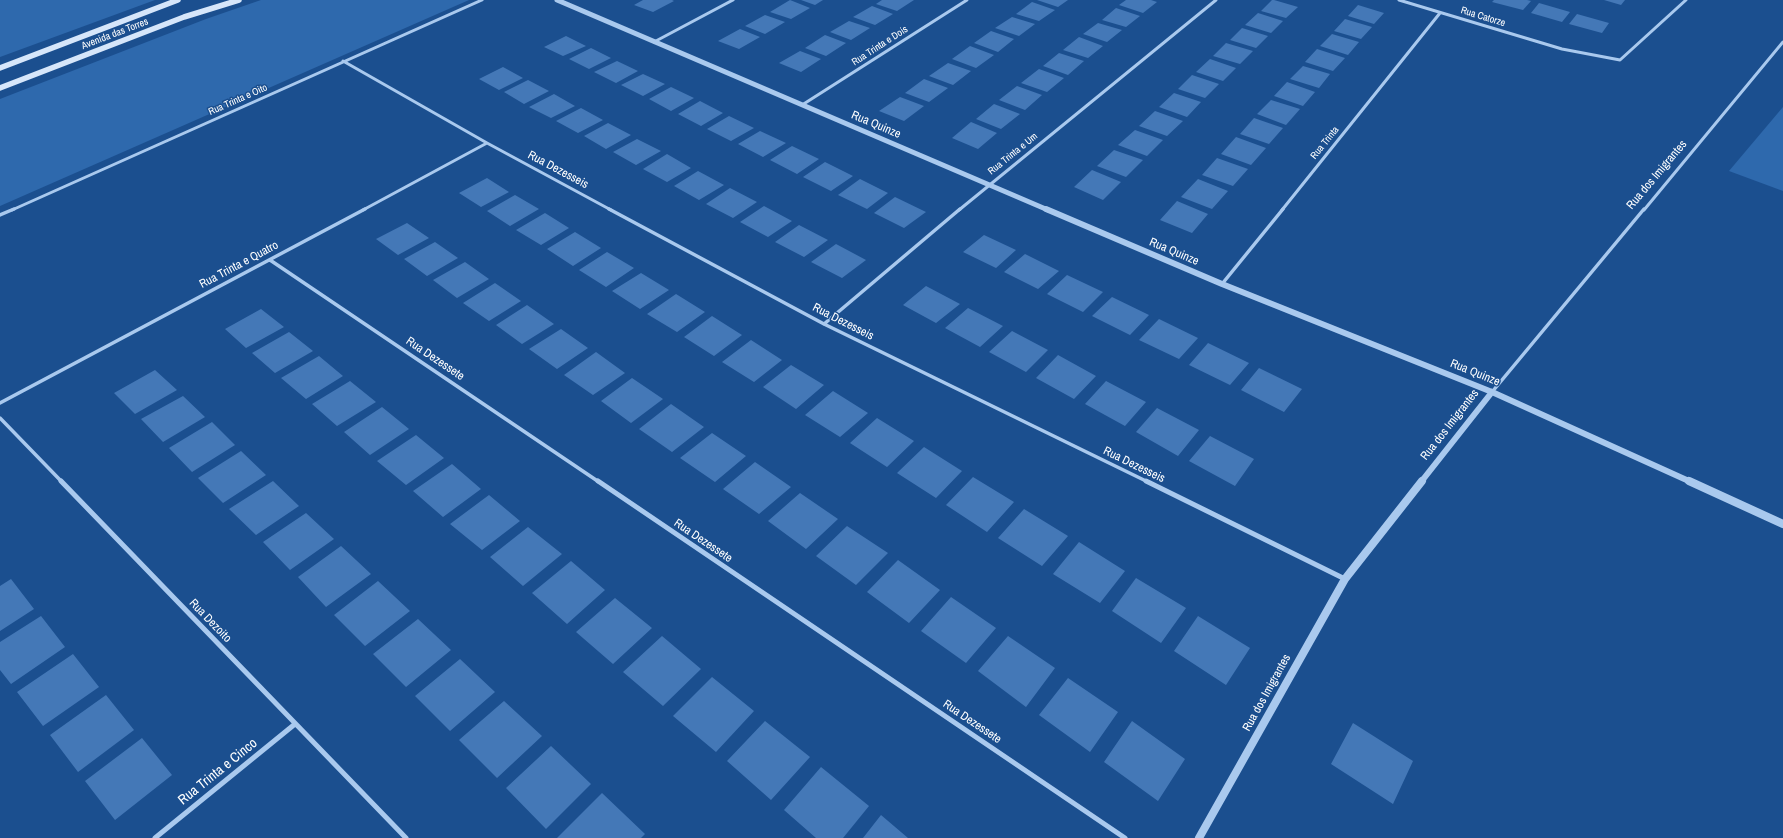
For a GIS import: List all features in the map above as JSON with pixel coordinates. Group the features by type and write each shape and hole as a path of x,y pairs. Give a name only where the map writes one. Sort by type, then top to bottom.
{"main road":[{"name":"Avenida das Torres","path":"0,68 178,0"},
{"name":"Avenida das Torres","path":"0,88 184,17 238,0"}],"street":[{"name":"Rua Trinta e Oito","path":"0,215 482,0"},
{"name":"Rua Quinze","path":"557,0 802,106 1222,284 1492,392 1783,524"},
{"path":"654,42 733,0"},
{"name":"Rua Trinta e Dois","path":"802,106 967,0"},
{"name":"Rua Trinta e Um","path":"824,324 988,185 1216,0"},
{"name":"Rua Catorze","path":"1399,0 1562,49 1620,60 1686,0"},
{"name":"Rua Trinta","path":"1222,284 1440,12"},
{"name":"Rua dos Imigrantes","path":"1199,838 1345,579 1492,392 1783,42"},
{"name":"Rua Dezesseis","path":"343,62 487,143 824,324 1345,579"},
{"name":"Rua Trinta e Quatro","path":"0,403 487,143"},
{"name":"Rua Dezessete","path":"270,260 1125,838"},
{"name":"Rua Dezoito","path":"0,418 406,838"},
{"name":"Rua Trinta e Cinco","path":"155,838 295,724"}],"shaded area":[{"path":"0,0 155,0 0,57"},
{"path":"261,0 469,0 0,206 0,99 206,19"},
{"path":"1783,107 1783,191 1729,171"}],"building":[{"path":"643,0 674,1 653,12 634,5"},
{"path":"790,0 810,8 791,19 770,12"},
{"path":"801,0 823,0 815,5"},
{"path":"882,0 914,0 897,11 876,4"},
{"path":"1037,0 1068,0 1058,7"},
{"path":"1126,0 1151,0 1157,2 1143,13 1119,5"},
{"path":"1272,0 1298,7 1286,18 1261,11"},
{"path":"1494,0 1531,1 1523,10 1492,2"},
{"path":"1604,0 1625,0 1621,5"},
{"path":"1032,2 1055,10 1039,21 1016,14"},
{"path":"1539,3 1570,12 1562,22 1531,13"},
{"path":"1358,5 1384,13 1374,24 1348,16"},
{"path":"872,6 893,14 875,25 853,17"},
{"path":"1116,8 1140,16 1126,27 1102,20"},
{"path":"1258,13 1283,21 1271,33 1245,25"},
{"path":"1577,14 1609,23 1602,33 1569,24"},
{"path":"765,15 785,22 765,34 745,26"},
{"path":"1012,17 1035,24 1019,36 995,28"},
{"path":"1345,19 1372,27 1361,39 1334,31"},
{"path":"849,21 870,28 851,40 830,32"},
{"path":"1098,23 1122,30 1107,42 1083,34"},
{"path":"1242,28 1268,36 1256,48 1230,40"},
{"path":"740,29 760,37 739,49 718,41"},
{"path":"991,31 1014,39 998,52 974,43"},
{"path":"1332,34 1359,42 1348,55 1320,46"},
{"path":"825,35 846,43 826,56 805,48"},
{"path":"566,36 586,46 563,56 544,47"},
{"path":"1079,37 1103,46 1088,58 1063,50"},
{"path":"1226,43 1253,51 1240,64 1213,56"},
{"path":"970,46 994,55 976,68 952,59"},
{"path":"591,48 611,58 589,69 569,59"},
{"path":"1317,49 1345,58 1333,71 1305,62"},
{"path":"800,51 821,59 801,72 779,63"},
{"path":"1059,53 1084,61 1068,75 1043,66"},
{"path":"1210,59 1236,68 1223,81 1196,72"},
{"path":"617,61 638,71 616,83 594,72"},
{"path":"948,63 971,71 953,85 929,76"},
{"path":"1303,66 1330,74 1319,88 1290,79"},
{"path":"503,67 523,78 499,90 479,79"},
{"path":"1039,69 1064,78 1047,92 1021,83"},
{"path":"643,74 665,84 643,96 621,85"},
{"path":"1192,75 1219,84 1205,98 1178,89"},
{"path":"924,79 948,88 929,102 905,93"},
{"path":"528,80 549,91 524,104 504,92"},
{"path":"1287,82 1315,92 1303,106 1274,96"},
{"path":"1017,86 1042,95 1025,110 999,100"},
{"path":"671,87 694,98 671,111 649,99"},
{"path":"1174,93 1201,102 1187,117 1159,107"},
{"path":"554,94 575,106 551,118 529,107"},
{"path":"900,97 924,106 904,121 879,111"},
{"path":"1271,100 1300,109 1286,125 1257,114"},
{"path":"700,101 723,113 701,126 678,114"},
{"path":"994,104 1020,114 1001,129 976,119"},
{"path":"581,108 603,120 578,133 556,121"},
{"path":"1155,111 1183,121 1167,136 1139,126"},
{"path":"729,116 754,128 731,141 707,129"},
{"path":"1254,118 1283,128 1269,144 1240,134"},
{"path":"971,122 997,133 978,149 952,138"},
{"path":"608,123 631,135 606,149 584,136"},
{"path":"1135,130 1163,140 1147,156 1118,145"},
{"path":"760,131 786,143 763,157 738,144"},
{"path":"1236,137 1266,148 1251,165 1221,154"},
{"path":"637,139 661,151 636,165 613,152"},
{"path":"792,146 819,159 797,174 770,160"},
{"path":"1114,150 1143,160 1126,177 1097,166"},
{"path":"667,154 691,168 667,182 643,169"},
{"path":"1217,158 1248,169 1233,186 1202,175"},
{"path":"825,162 853,176 831,191 803,177"},
{"path":"1092,170 1121,182 1103,200 1074,187"},
{"path":"698,171 724,185 699,200 674,186"},
{"path":"487,178 509,192 481,207 459,193"},
{"path":"860,179 888,193 867,209 838,195"},
{"path":"1198,179 1228,191 1212,209 1181,197"},
{"path":"730,188 757,202 733,218 706,204"},
{"path":"515,195 539,209 510,226 487,211"},
{"path":"895,197 926,212 904,228 874,213"},
{"path":"1177,201 1208,214 1192,233 1160,220"},
{"path":"764,206 792,221 768,237 740,222"},
{"path":"545,213 569,228 541,245 516,230"},
{"path":"407,223 429,238 398,255 376,239"},
{"path":"799,225 828,240 804,257 775,242"},
{"path":"575,232 601,248 573,266 547,249"},
{"path":"984,235 1016,250 996,268 963,252"},
{"path":"435,242 458,258 427,276 404,259"},
{"path":"836,244 866,260 842,278 811,262"},
{"path":"607,252 634,268 606,287 579,270"},
{"path":"1025,254 1059,271 1038,289 1004,272"},
{"path":"465,262 489,279 457,298 433,280"},
{"path":"641,273 669,290 640,309 612,291"},
{"path":"1067,275 1103,292 1083,312 1047,294"},
{"path":"495,283 521,301 489,321 463,303"},
{"path":"926,286 960,304 936,323 903,305"},
{"path":"676,294 705,312 677,332 647,314"},
{"path":"1112,297 1149,315 1130,335 1092,316"},
{"path":"527,305 554,324 522,344 496,325"},
{"path":"968,308 1003,326 980,347 945,328"},
{"path":"261,309 284,327 246,348 225,329"},
{"path":"712,316 742,335 714,356 684,337"},
{"path":"1159,319 1198,338 1179,359 1139,340"},
{"path":"561,329 588,348 557,369 529,349"},
{"path":"1012,331 1048,350 1026,372 989,352"},
{"path":"289,332 313,351 275,373 252,353"},
{"path":"751,340 782,360 754,382 722,362"},
{"path":"1208,343 1249,363 1230,385 1189,365"},
{"path":"596,352 625,373 593,395 564,375"},
{"path":"1058,355 1096,376 1074,399 1036,378"},
{"path":"319,356 343,376 306,399 281,378"},
{"path":"791,365 824,385 796,409 763,387"},
{"path":"1259,368 1302,389 1284,412 1241,390"},
{"path":"155,370 177,390 135,414 114,393"},
{"path":"632,378 663,399 631,423 601,401"},
{"path":"350,381 376,402 337,426 312,404"},
{"path":"1106,381 1146,402 1125,426 1085,404"},
{"path":"833,391 868,413 840,437 805,415"},
{"path":"183,396 205,417 163,442 141,419"},
{"path":"671,404 704,427 672,452 639,429"},
{"path":"382,407 409,429 370,455 344,432"},
{"path":"1157,408 1199,430 1178,456 1136,432"},
{"path":"877,418 914,441 887,467 850,443"},
{"path":"212,422 235,445 192,472 169,448"},
{"path":"712,433 746,456 715,482 680,458"},
{"path":"416,435 444,458 406,485 377,461"},
{"path":"1210,436 1254,459 1235,486 1189,461"},
{"path":"924,447 962,471 936,498 897,473"},
{"path":"241,451 266,475 223,503 198,478"},
{"path":"755,462 791,487 759,514 723,489"},
{"path":"452,464 481,489 443,517 413,491"},
{"path":"973,477 1014,502 987,532 946,505"},
{"path":"273,481 299,506 256,535 229,509"},
{"path":"800,493 838,519 806,549 768,521"},
{"path":"489,495 520,521 482,550 450,524"},
{"path":"1024,509 1068,536 1042,566 998,538"},
{"path":"306,513 334,539 290,570 263,542"},
{"path":"847,526 888,553 856,585 816,556"},
{"path":"528,527 562,554 523,586 490,557"},
{"path":"1079,542 1125,571 1100,603 1053,574"},
{"path":"341,546 371,574 326,607 298,577"},
{"path":"898,560 940,590 909,623 867,592"},
{"path":"571,561 605,590 567,624 532,593"},
{"path":"1136,578 1186,608 1161,643 1112,611"},
{"path":"11,579 34,609 0,631 0,586"},
{"path":"378,581 410,611 365,646 334,615"},
{"path":"951,597 996,628 966,663 921,631"},
{"path":"615,598 652,628 613,664 576,632"},
{"path":"41,616 65,647 11,684 0,670 0,642"},
{"path":"1198,616 1250,648 1226,685 1174,651"},
{"path":"418,619 451,650 406,687 373,654"},
{"path":"662,636 701,669 663,706 623,672"},
{"path":"1008,636 1055,668 1026,707 978,671"},
{"path":"73,654 99,687 43,726 17,692"},
{"path":"460,659 495,692 450,731 415,696"},
{"path":"712,677 754,711 716,752 673,716"},
{"path":"1068,678 1118,712 1090,752 1039,715"},
{"path":"106,695 134,730 78,772 50,735"},
{"path":"504,701 542,736 497,778 459,740"},
{"path":"765,721 810,757 771,800 727,761"},
{"path":"1132,721 1185,759 1158,801 1104,762"},
{"path":"1353,723 1413,761 1393,804 1331,764"},
{"path":"142,738 172,775 115,820 85,781"},
{"path":"551,746 591,784 546,829 506,788"},
{"path":"821,767 869,806 843,838 816,838 784,810"},
{"path":"602,793 645,834 641,838 557,838"},
{"path":"881,815 908,838 863,838"}]}
